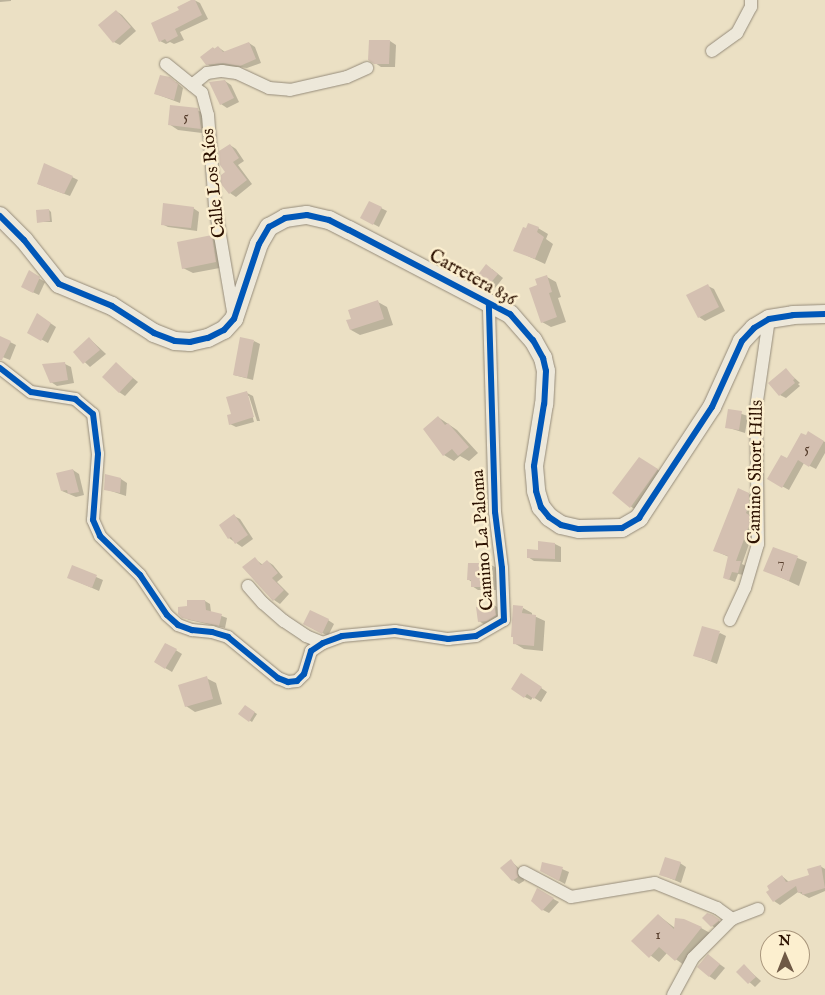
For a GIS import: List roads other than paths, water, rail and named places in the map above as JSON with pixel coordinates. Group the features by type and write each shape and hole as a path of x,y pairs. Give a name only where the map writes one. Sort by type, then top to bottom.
{"street":[{"path":"712,51 737,34 751,6 751,0"},
{"name":"Calle Los Ríos","path":"166,64 202,93 208,115 214,206 234,319"},
{"path":"192,85 207,73 222,71 237,73 269,88 290,90 347,77 367,68"},
{"name":"Carretera 836","path":"234,319 259,244 269,227 285,218 307,215 329,220 510,314 524,329 543,358 546,371 544,404 534,466 536,491 542,507 561,526 587,529 622,528 639,518 712,407 742,341 754,328 769,319 793,314 825,314"},
{"path":"0,216 24,240 59,284 112,306 154,333 175,341 190,342 208,338 224,330 234,319"},
{"name":"Camino La Paloma","path":"323,643 342,636 395,631 448,639 476,636 504,620 502,568 495,512 489,304"},
{"name":"Camino Short Hills","path":"730,620 745,588 758,544 756,408 769,319"},
{"path":"0,368 31,392 76,399 93,414 98,454 93,520 100,536 140,575 167,615 178,625 192,630 212,632 228,637 278,678 288,682 297,681 304,674 311,651 323,643"},
{"path":"248,586 263,603 284,621 306,636 323,643"},
{"path":"524,872 571,897 655,883 717,908 732,918"},
{"path":"673,995 693,958 732,918 758,909"}]}
